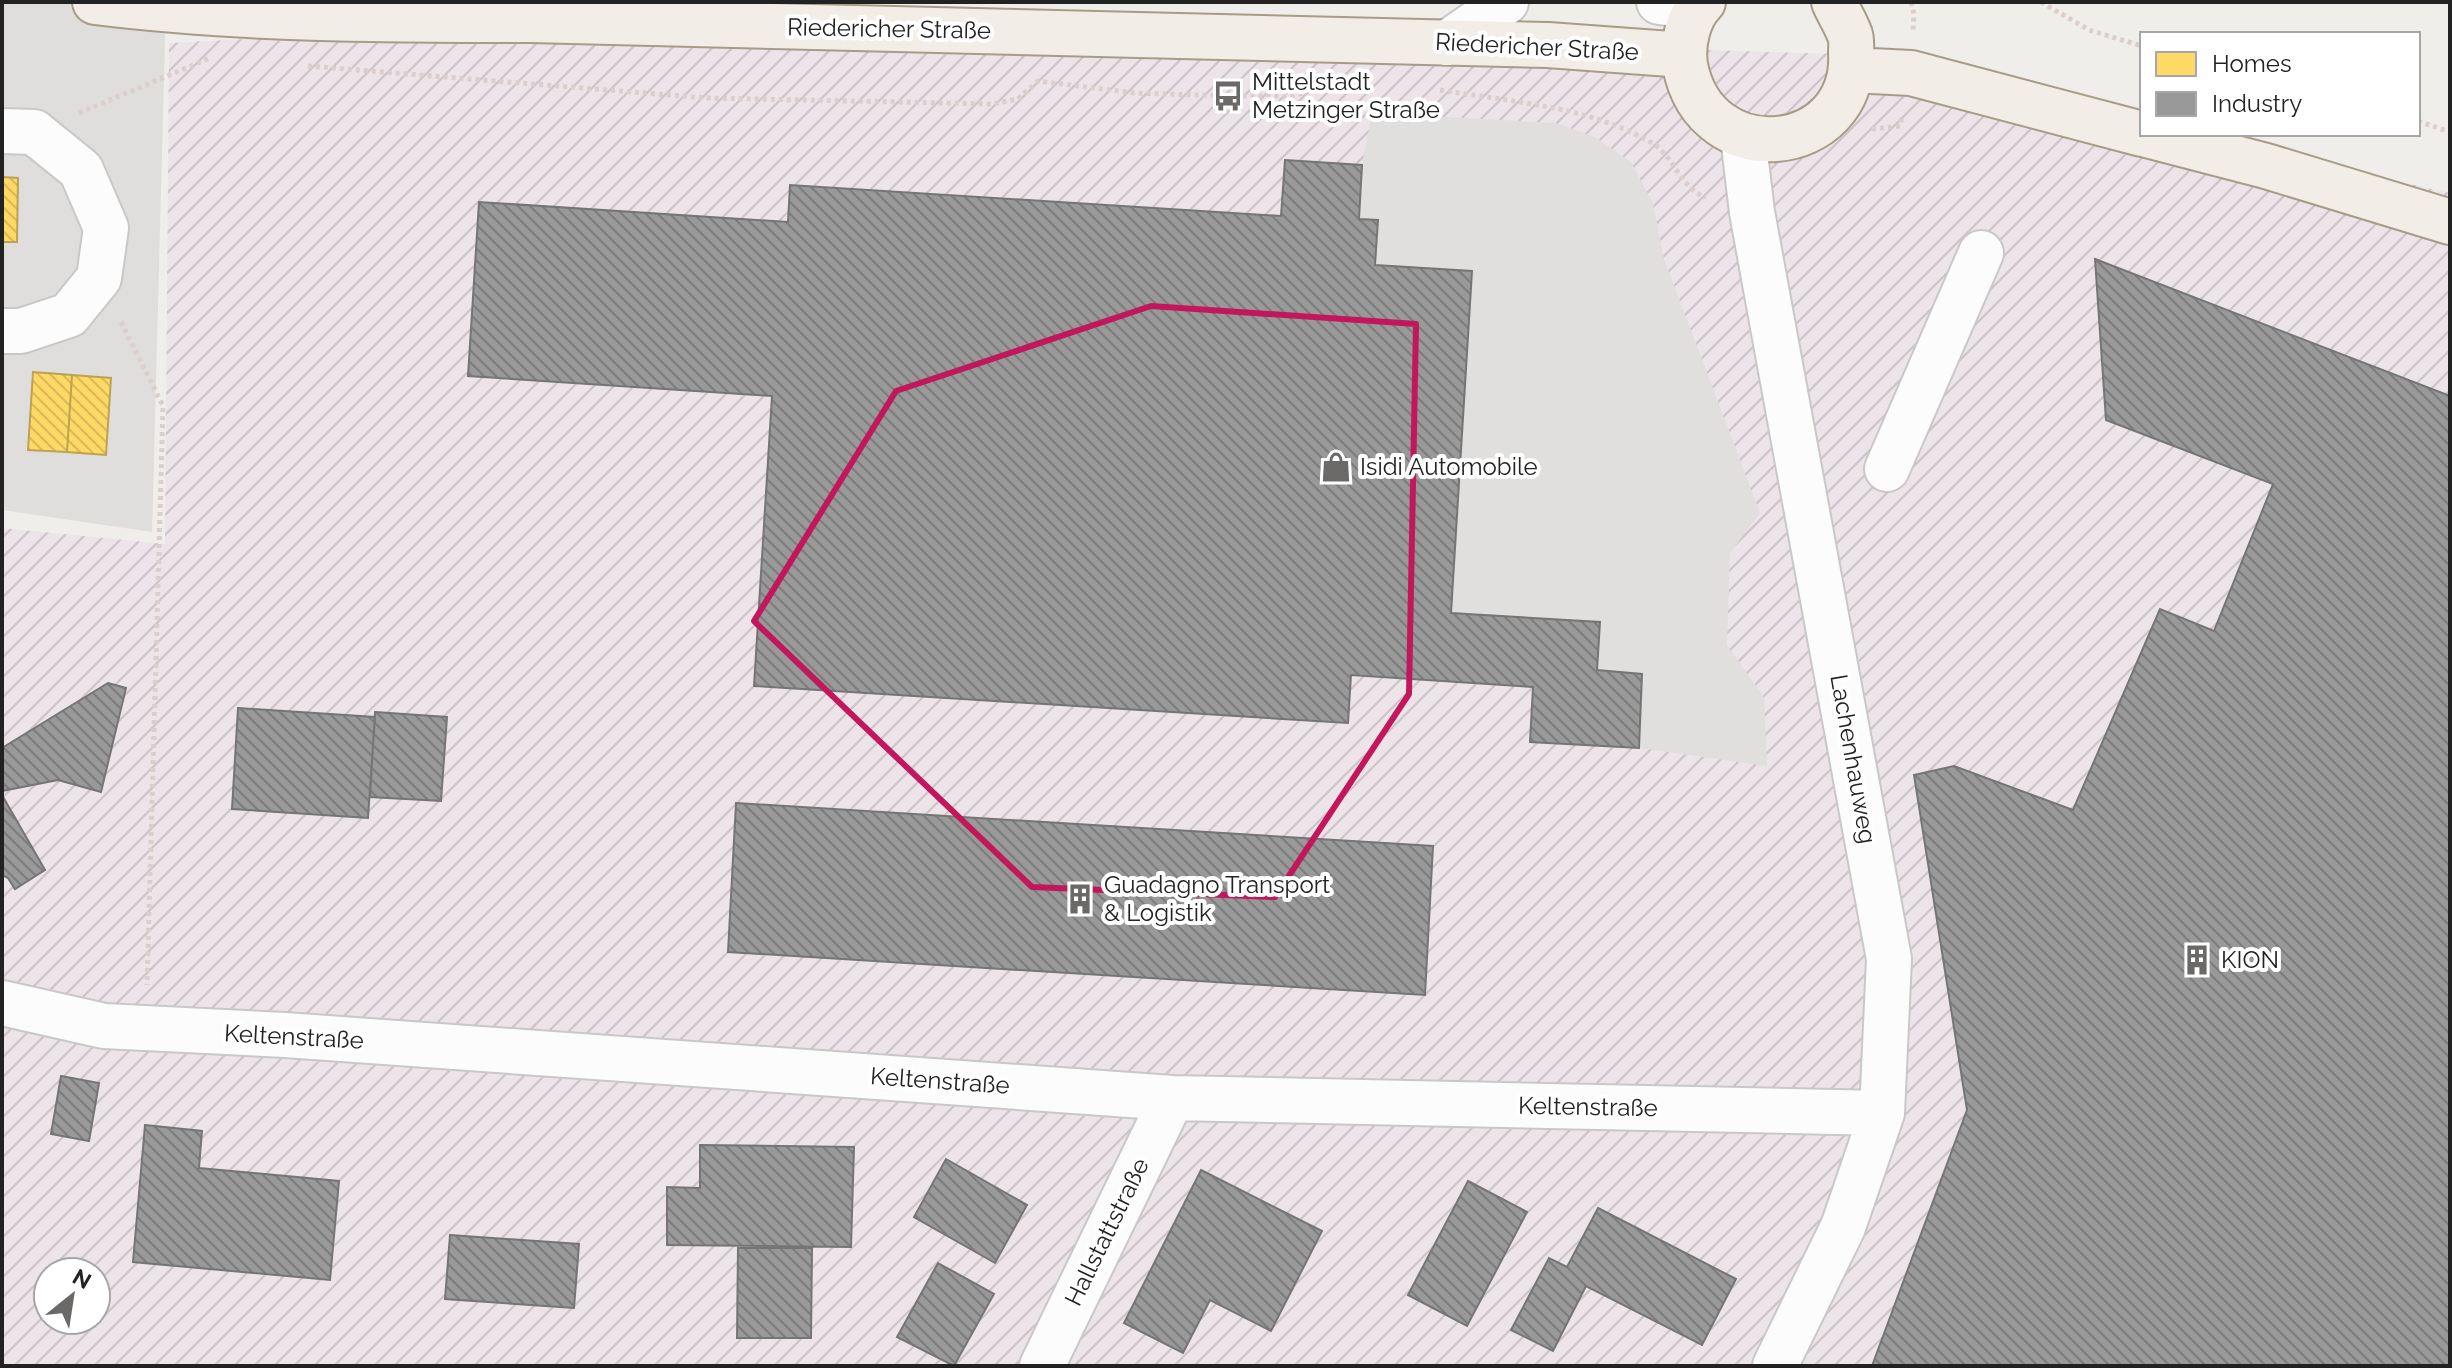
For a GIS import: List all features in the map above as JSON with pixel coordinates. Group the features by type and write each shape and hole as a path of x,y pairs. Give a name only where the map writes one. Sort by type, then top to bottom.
{"main road":[{"name":"Riedericher Straße","path":"95,2 170,11 394,11 530,20 1548,45 1684,55"},
{"path":"1687,4 1684,55 1689,86 1709,117 1743,137 1771,141 1800,135 1823,121 1844,95 1852,70 1850,37 1834,2"},
{"path":"1852,70 1911,73 2140,133"},
{"path":"2150,136 2266,166 2450,222"}],"street":[{"path":"1447,43 1506,2"},
{"path":"2,331 21,331 69,315 99,278 106,228 81,170 18,131"},
{"name":"Lachenhauweg","path":"1743,137 1752,212 1889,959 1882,1113 1843,1227 1775,1366"},
{"path":"1887,469 1981,253"},
{"name":"Keltenstraße","path":"2,1003 104,1026 285,1035 1172,1098 1882,1113"},
{"name":"Hallstattstraße","path":"1042,1366 1172,1098"}],"path":[{"path":"2041,2 2089,30 2140,45"},
{"path":"18,131 211,58"},
{"path":"304,66 707,98 928,103 992,104 1018,99 1038,81 1134,93 1228,96 1293,96 1328,85"},
{"path":"1432,89 1567,111 1617,125 1658,147 1695,193 1752,212"},
{"path":"2420,122 2450,132"},
{"path":"99,278 163,406 146,1028"}],"highlighted area":[{"path":"1151,306 1416,324 1409,694 1275,897 1032,887 754,621 896,391"}],"shaded area":[{"path":"2,2 166,2 152,532 2,510"},
{"path":"530,24 963,28 1840,54 2140,122 2140,136 2200,136 2450,193 2450,1366 2,1366 2,528 165,544 169,43"},
{"path":"1372,113 1556,123 1595,137 1631,162 1653,203 1664,259 1760,513 1730,553 1727,645 1764,697 1767,766 1639,748 1642,674 1597,670 1600,622 1451,613 1472,271 1375,265 1378,221 1359,219 1362,165"}],"building: Homes":[{"path":"2,177 18,178 17,242 2,242"},
{"path":"33,372 72,375 67,452 28,450"},
{"path":"72,375 111,378 106,455 67,452"}],"building: Industry":[{"path":"1285,160 1362,165 1359,219 1378,220 1375,265 1472,271 1451,613 1600,622 1597,670 1642,674 1639,748 1530,742 1533,687 1351,675 1348,723 754,686 772,396 468,376 479,202 788,222 790,185 1281,216"},
{"name":"KION","path":"2095,259 2450,396 2450,1366 1872,1366 1967,1110 1914,775 1954,766 2073,810 2160,609 2214,631 2273,484 2106,420"},
{"path":"108,683 126,688 101,792 58,780 2,791 2,748"},
{"path":"238,708 375,717 368,818 232,809"},
{"path":"375,712 447,717 441,801 370,797"},
{"path":"2,795 45,870 15,889 2,875"},
{"name":"Guadagno Transport & Logistik","path":"736,803 1433,846 1425,995 728,952"},
{"path":"61,1076 99,1083 89,1141 51,1134"},
{"path":"145,1125 202,1131 199,1168 339,1181 330,1280 133,1262"},
{"path":"700,1145 854,1147 851,1247 667,1245 667,1187 700,1188"},
{"path":"946,1159 1027,1205 995,1263 914,1217"},
{"path":"1201,1170 1322,1231 1271,1331 1210,1300 1183,1353 1124,1323"},
{"path":"1468,1181 1527,1212 1467,1326 1408,1295"},
{"path":"1598,1208 1736,1279 1702,1345 1586,1286 1553,1351 1511,1330 1549,1258 1567,1267"},
{"path":"450,1235 579,1244 574,1308 445,1299"},
{"path":"738,1248 812,1248 811,1338 737,1338"},
{"path":"938,1263 994,1294 954,1366 897,1337"}],"place":[{"name":"Mittelstadt Metzinger Straße","path":"1228,96"},
{"name":"Isidi Automobile","path":"1336,467"},
{"name":"Guadagno Transport & Logistik","path":"1080,899"},
{"name":"KION","path":"2197,960"}]}
